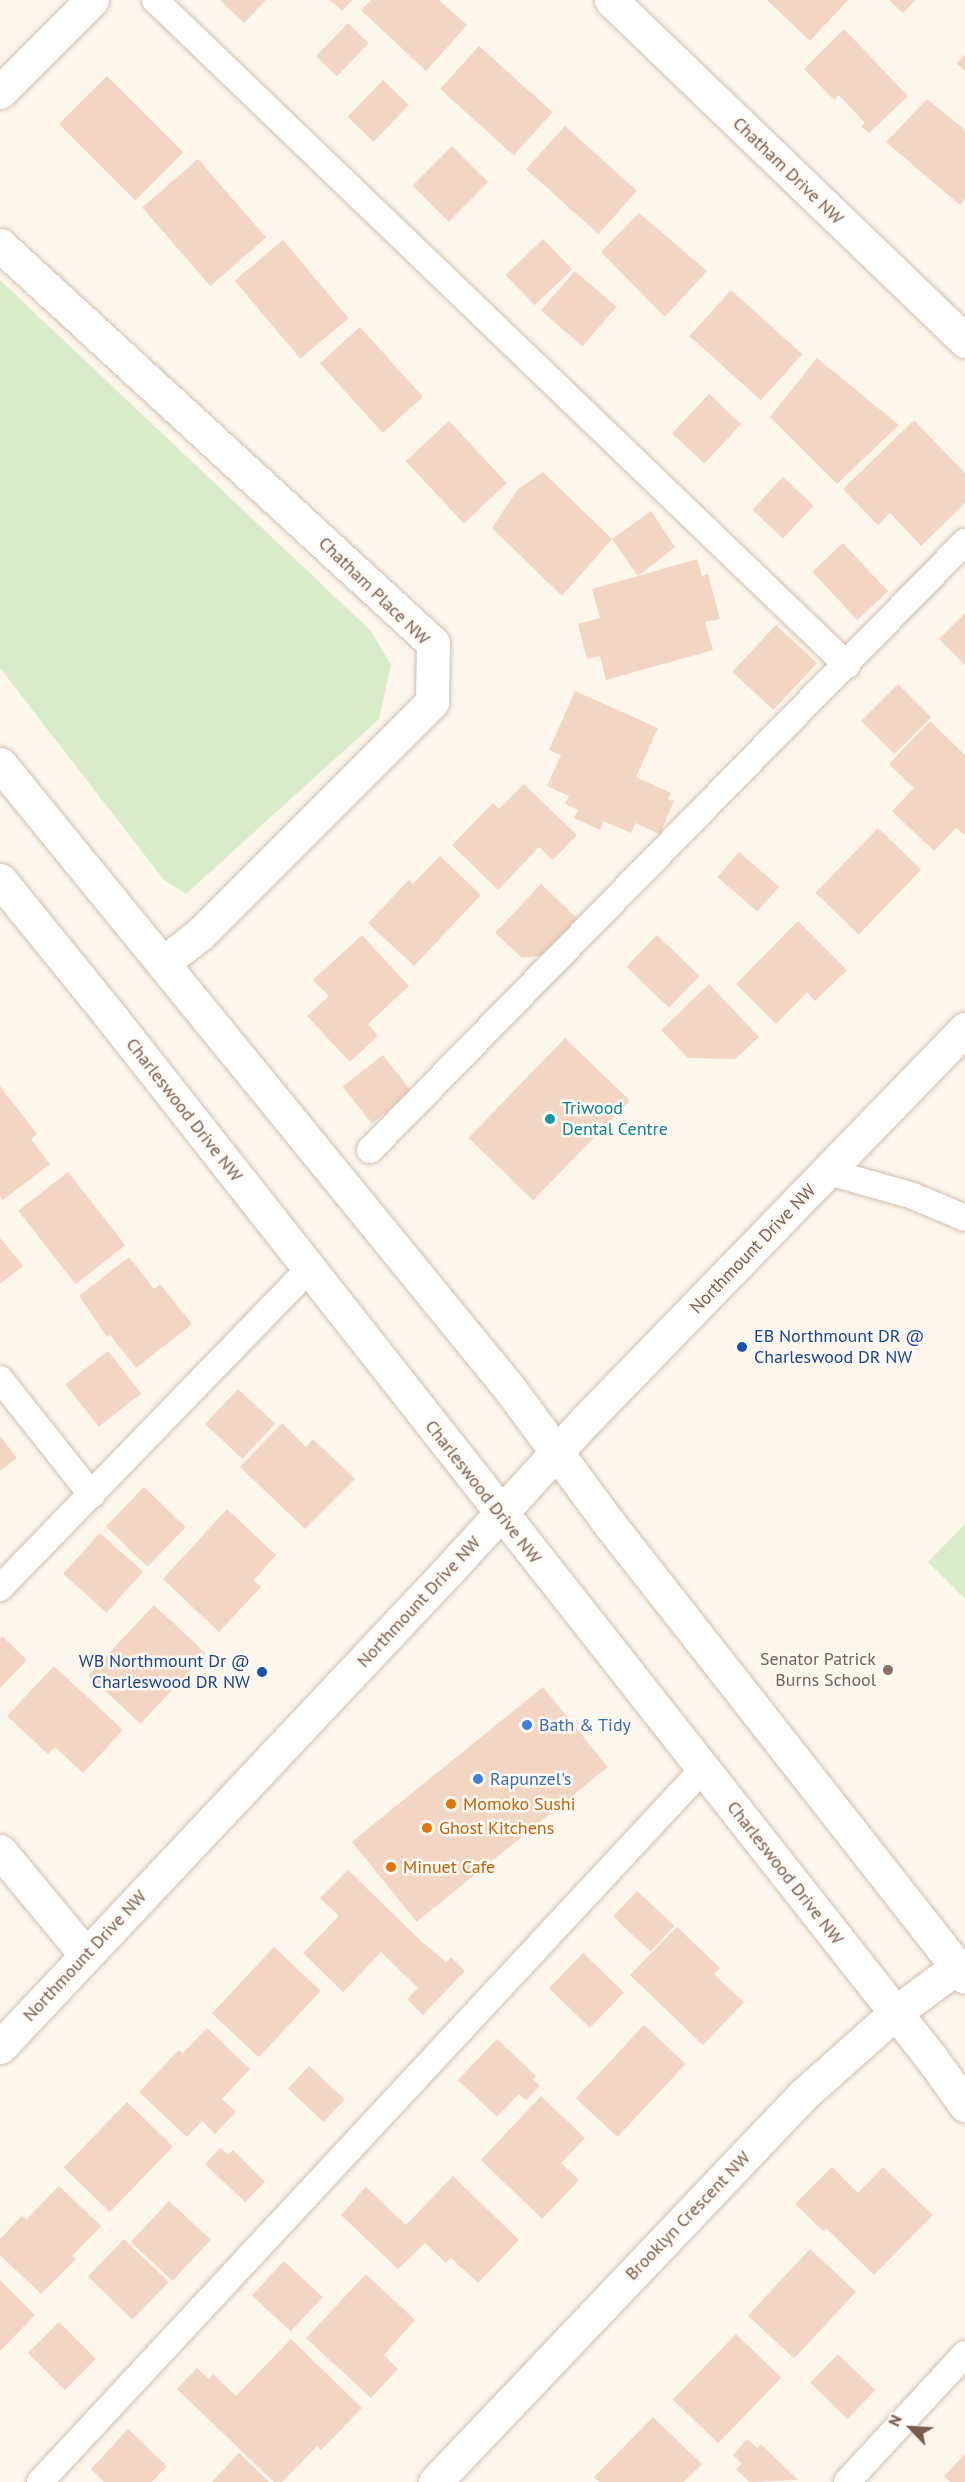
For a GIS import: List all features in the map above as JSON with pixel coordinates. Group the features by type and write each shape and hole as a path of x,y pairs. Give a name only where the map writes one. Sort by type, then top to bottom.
{"street":[{"path":"0,92 92,0"},
{"name":"Chatham Drive NW","path":"611,0 965,341"},
{"name":"Chatham Place NW","path":"0,244 433,643 432,702 200,934 163,963"},
{"path":"0,764 510,1389 556,1454 961,1972"},
{"name":"Charleswood Drive NW","path":"0,880 108,1013 896,2012 965,2105"},
{"name":"Northmount Drive NW","path":"0,2047 556,1454 965,1029"},
{"path":"0,1851 86,1954"},
{"name":"Brooklyn Crescent NW","path":"435,2482 803,2095 896,2012 961,1972"}],"lane":[{"path":"155,0 847,665"},
{"path":"370,1150 965,542"},
{"path":"829,1172 913,1196 965,1218"},
{"path":"0,1588 309,1269"},
{"path":"0,1379 92,1495"},
{"path":"40,2482 703,1769"},
{"path":"847,2482 965,2354"}],"green space":[{"path":"0,280 371,631 391,665 379,719 186,894 164,880 0,668"},
{"path":"965,1524 965,1599 928,1562"}],"building":[{"path":"220,0 266,0 244,23"},
{"path":"330,0 352,0 342,11"},
{"path":"371,0 439,0 467,25 426,71 361,10"},
{"path":"767,0 848,0 810,41"},
{"path":"889,0 915,0 903,13"},
{"path":"348,23 369,43 337,76 316,56"},
{"path":"844,29 908,96 869,133 861,126 865,123 839,95 834,100 804,69"},
{"path":"479,46 553,112 514,155 440,89"},
{"path":"965,55 965,71 956,63"},
{"path":"107,76 183,152 135,200 59,124"},
{"path":"383,80 409,105 373,142 348,117"},
{"path":"927,99 965,130 965,199 960,205 886,142"},
{"path":"565,126 637,191 598,234 526,169"},
{"path":"452,146 488,182 448,222 412,186"},
{"path":"198,159 266,237 210,286 142,208"},
{"path":"639,213 707,271 665,317 601,252"},
{"path":"543,239 572,269 535,305 506,275"},
{"path":"283,240 349,318 300,359 235,280"},
{"path":"575,271 617,307 582,346 541,310"},
{"path":"731,290 802,354 761,400 690,336"},
{"path":"360,327 423,397 383,433 320,363"},
{"path":"817,358 899,425 837,484 770,417"},
{"path":"709,394 741,424 704,464 672,433"},
{"path":"914,420 965,473 965,503 921,546 890,513 878,525 843,489"},
{"path":"449,421 507,483 464,523 406,461"},
{"path":"543,472 612,539 562,596 492,528 518,489"},
{"path":"783,477 814,506 783,539 752,510"},
{"path":"651,511 675,547 638,576 612,539"},
{"path":"843,543 888,591 857,620 812,572"},
{"path":"697,559 702,576 708,574 720,619 705,622 713,650 606,680 600,656 587,659 578,624 600,618 592,589"},
{"path":"965,613 965,665 939,639"},
{"path":"776,625 817,663 773,710 732,672"},
{"path":"898,684 931,717 894,754 861,721"},
{"path":"575,691 658,728 636,777 671,793 668,799 674,801 660,834 635,823 631,833 603,821 600,830 574,818 578,810 565,804 569,796 547,786 561,755 549,750"},
{"path":"930,721 965,755 965,835 956,828 934,851 892,811 914,788 889,764"},
{"path":"524,784 577,835 553,860 539,847 498,890 452,845 493,803 499,809"},
{"path":"878,828 921,870 859,934 815,893"},
{"path":"739,852 779,887 757,912 717,877"},
{"path":"440,856 481,895 414,966 368,923 409,880 413,884"},
{"path":"541,884 580,921 548,955 522,958 495,933"},
{"path":"798,921 847,970 815,1001 807,992 776,1024 736,984"},
{"path":"362,935 409,986 368,1024 378,1036 350,1062 307,1016 329,996 313,980"},
{"path":"657,935 699,976 669,1008 626,967"},
{"path":"709,984 759,1037 735,1059 688,1058 661,1030"},
{"name":"Triwood Dental Centre","path":"565,1038 630,1101 533,1201 468,1138"},
{"path":"383,1055 412,1092 372,1123 343,1086"},
{"path":"0,1086 37,1134 31,1139 50,1164 3,1200 0,1196"},
{"path":"68,1172 125,1245 76,1284 18,1211"},
{"path":"0,1238 23,1266 0,1284"},
{"path":"129,1257 154,1289 160,1284 192,1324 136,1368 110,1335 107,1337 79,1296"},
{"path":"108,1351 141,1394 99,1427 65,1384"},
{"path":"238,1389 275,1424 243,1459 205,1424"},
{"path":"282,1423 306,1447 313,1439 355,1479 305,1529 240,1467"},
{"path":"0,1436 17,1458 0,1471"},
{"path":"144,1487 186,1527 148,1567 106,1527"},
{"path":"227,1509 276,1555 254,1580 261,1587 219,1632 163,1579"},
{"path":"100,1533 143,1572 106,1613 63,1574"},
{"path":"154,1605 206,1653 140,1724 89,1675"},
{"path":"2,1636 27,1660 0,1688 0,1638"},
{"path":"54,1666 123,1730 83,1773 55,1747 48,1754 7,1716"},
{"path":"543,1687 608,1767 417,1922 352,1842"},
{"path":"348,1870 422,1942 446,1962 451,1957 465,1971 423,2015 407,1999 418,1988 381,1952 343,1992 303,1953 339,1916 320,1898"},
{"path":"637,1891 674,1926 650,1951 613,1917"},
{"path":"677,1927 720,1968 714,1974 744,2002 703,2045 630,1975"},
{"path":"274,1947 321,1991 259,2057 212,2014"},
{"path":"583,1953 624,1993 590,2028 549,1988"},
{"path":"644,2025 686,2064 617,2137 576,2098"},
{"path":"207,2028 250,2069 222,2099 236,2112 215,2134 202,2121 187,2137 139,2092 179,2050 183,2053"},
{"path":"497,2039 536,2076 533,2079 540,2086 526,2100 519,2094 497,2117 458,2080"},
{"path":"309,2066 345,2099 324,2122 288,2089"},
{"path":"541,2096 585,2138 561,2163 579,2180 542,2219 481,2160"},
{"path":"127,2102 173,2146 110,2212 64,2167"},
{"path":"220,2148 228,2155 233,2150 265,2182 245,2202 205,2164"},
{"path":"832,2167 858,2193 883,2167 933,2215 874,2275 826,2228 823,2231 795,2204"},
{"path":"453,2176 519,2240 478,2283 451,2258 446,2263 425,2243 398,2269 341,2215 366,2187 406,2225"},
{"path":"59,2186 101,2226 72,2256 76,2259 41,2294 0,2255 0,2239 22,2216 26,2220"},
{"path":"169,2201 211,2240 172,2281 131,2242"},
{"path":"124,2239 169,2282 132,2319 88,2276"},
{"path":"810,2249 856,2292 794,2359 748,2316"},
{"path":"284,2261 323,2297 291,2332 252,2295"},
{"path":"366,2274 415,2320 384,2355 398,2369 371,2398 306,2338"},
{"path":"0,2280 35,2315 0,2351"},
{"path":"59,2322 96,2359 65,2390 28,2353"},
{"path":"736,2334 781,2378 718,2443 673,2399"},
{"path":"291,2339 362,2408 321,2450 317,2446 282,2482 274,2482 177,2389 197,2368 209,2379 213,2374 236,2396"},
{"path":"838,2354 875,2390 848,2419 810,2383"},
{"path":"653,2417 702,2464 684,2482 599,2482 594,2477"},
{"path":"128,2429 167,2466 152,2482 104,2482 91,2469"},
{"path":"747,2439 757,2448 761,2444 798,2480 749,2482 736,2469 742,2464 733,2455"},
{"path":"239,2453 269,2482 212,2482"},
{"path":"965,2454 965,2482 950,2482 944,2476"}],"place":[{"name":"Triwood Dental Centre","path":"550,1119"},
{"name":"EB Northmount DR @ Charleswood DR NW","path":"742,1347"},
{"name":"Senator Patrick Burns School","path":"888,1670"},
{"name":"WB Northmount Dr @ Charleswood DR NW","path":"262,1672"},
{"name":"Bath & Tidy","path":"527,1725"},
{"name":"Rapunzel's","path":"478,1779"},
{"name":"Momoko Sushi","path":"451,1804"},
{"name":"Ghost Kitchens","path":"427,1828"},
{"name":"Minuet Cafe","path":"391,1867"}]}
